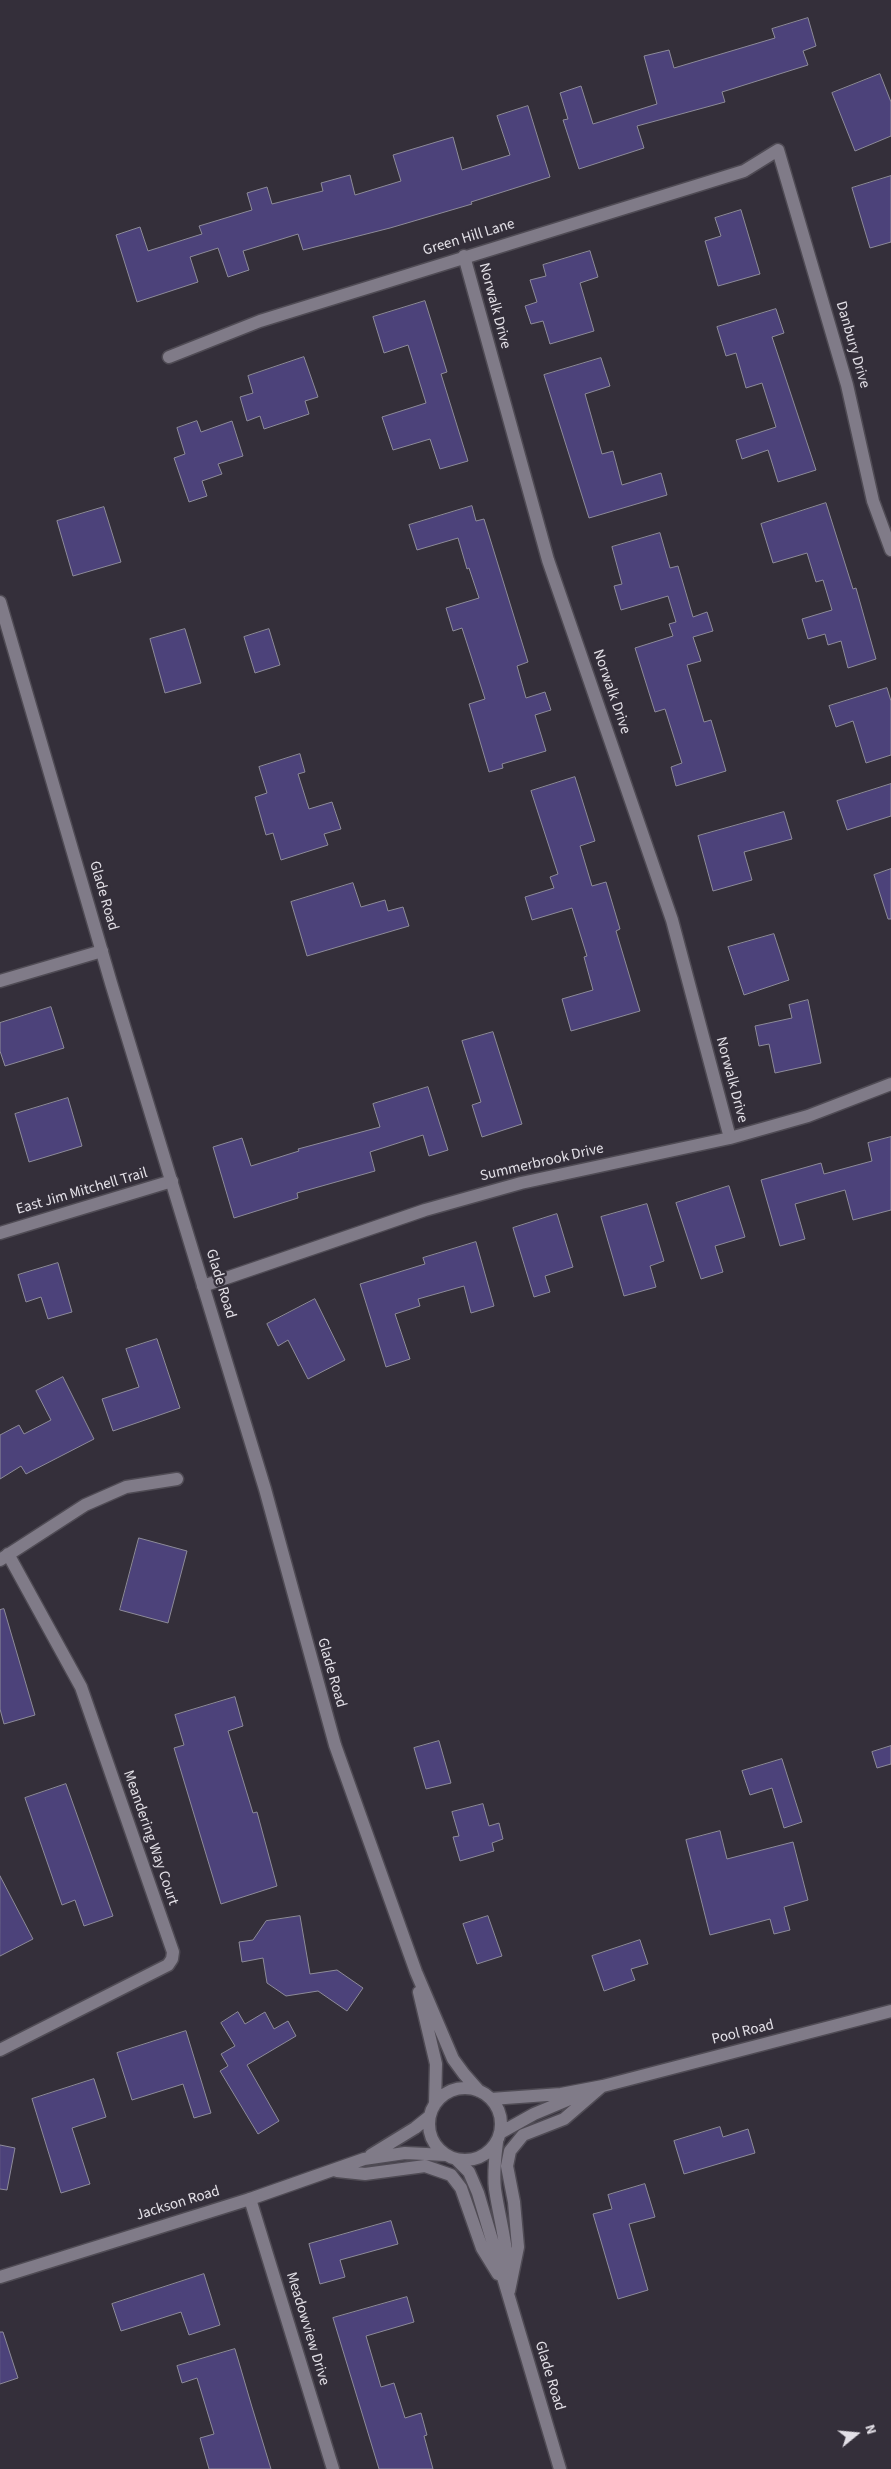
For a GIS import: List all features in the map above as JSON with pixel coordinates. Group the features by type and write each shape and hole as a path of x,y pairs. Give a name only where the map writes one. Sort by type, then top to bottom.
{"street":[{"name":"Green Hill Lane","path":"169,357 260,321 464,256 744,171 778,150"},
{"name":"Danbury Drive","path":"778,150 847,385 874,501 891,550"},
{"name":"Norwalk Drive","path":"464,256 548,560 672,920 730,1138"},
{"name":"Glade Road","path":"0,602 102,951 265,1489 333,1737 416,1972 453,2059 479,2091"},
{"path":"0,981 102,951"},
{"name":"Summerbrook Drive","path":"203,1286 435,1207 521,1183 730,1138 808,1116 891,1084"},
{"name":"East Jim Mitchell Trail","path":"0,1233 172,1181"},
{"path":"4,1557 85,1505 126,1487 177,1479"},
{"name":"Meandering Way Court","path":"0,2050 168,1965 172,1959 173,1952 81,1687 4,1557"},
{"name":"Glade Road","path":"416,1972 436,2064 433,2110"},
{"name":"Pool Road","path":"491,2099 561,2094 603,2086 891,2011"},
{"path":"509,2291 518,2247 514,2202 507,2166 510,2151 523,2135 564,2119 603,2086"},
{"name":"Pool Road","path":"498,2137 534,2114 603,2086"},
{"path":"467,2088 479,2091 491,2099 498,2109 501,2121 498,2137 484,2155 465,2160 451,2157 438,2147 432,2138 429,2127 433,2110 444,2095 455,2090 467,2088"},
{"name":"Jackson Road","path":"364,2159 408,2133 433,2110"},
{"name":"Glade Road","path":"498,2137 494,2165 495,2188 507,2247 509,2291"},
{"name":"Jackson Road","path":"0,2277 250,2199 364,2159 405,2153 451,2157"},
{"name":"Glade Road","path":"451,2157 469,2172 478,2193 509,2291 522,2343 560,2469"},
{"path":"330,2171 364,2174 425,2166 451,2174 461,2188 482,2248 509,2291"},
{"name":"Meadowview Drive","path":"250,2199 333,2469"}],"building":[{"path":"808,18 816,46 803,51 808,65 722,92 725,102 637,126 644,148 579,169 563,120 568,119 560,93 581,86 593,124 657,104 644,56 669,50 674,68 775,38 772,29"},
{"path":"880,74 891,102 891,136 855,151 832,93"},
{"path":"528,106 550,177 471,202 472,204 390,228 303,250 298,234 243,251 249,270 228,277 218,248 190,257 198,282 137,302 116,235 140,227 148,251 202,234 199,226 252,210 247,193 267,187 272,204 323,191 321,183 350,175 355,195 401,181 393,155 453,137 462,170 510,155 497,116"},
{"path":"891,176 891,242 870,248 852,188"},
{"path":"741,210 760,274 718,286 705,241 721,236 715,218"},
{"path":"590,251 598,277 580,283 594,331 550,344 543,321 531,324 525,306 537,302 530,280 546,276 543,265"},
{"path":"425,301 447,372 441,374 468,461 440,469 430,439 393,450 382,417 426,403 408,345 384,353 373,317"},
{"path":"776,309 784,333 772,337 816,470 778,482 768,450 742,459 736,440 776,427 762,383 746,388 736,353 726,356 717,327"},
{"path":"304,357 318,397 305,401 309,414 264,429 260,416 247,421 240,397 253,393 248,376"},
{"path":"601,358 610,386 585,394 602,454 613,451 622,485 661,473 667,495 589,518 544,375"},
{"path":"197,421 201,432 232,421 243,456 218,464 222,474 202,481 207,496 189,502 174,458 185,454 177,428"},
{"path":"826,503 853,589 856,588 876,659 848,668 841,641 828,645 825,634 808,639 802,619 832,610 823,580 816,582 807,553 773,563 761,524"},
{"path":"472,506 476,521 484,519 528,662 517,666 526,698 545,692 551,710 535,715 546,751 502,764 503,768 489,772 469,704 485,699 462,628 453,631 446,608 479,598 469,568 467,569 458,538 417,550 409,525"},
{"path":"104,507 121,562 73,576 57,521"},
{"path":"660,533 670,568 678,566 693,617 707,612 713,631 693,637 701,661 687,665 704,722 711,720 726,771 676,786 671,767 682,763 665,709 655,712 635,648 673,636 669,624 676,622 668,596 621,610 614,586 622,584 612,547"},
{"path":"185,629 201,683 165,693 150,639"},
{"path":"269,629 280,665 255,673 244,637"},
{"path":"887,688 891,701 891,755 866,763 853,721 836,727 829,706"},
{"path":"300,754 305,772 298,774 309,809 332,802 341,829 324,834 328,845 281,860 273,833 266,835 255,797 267,793 259,767"},
{"path":"575,777 595,841 580,846 592,886 606,882 620,929 616,931 640,1011 571,1031 562,999 593,990 584,957 587,956 572,908 532,920 525,897 554,888 550,877 558,874 531,791"},
{"path":"891,784 891,816 847,830 837,801"},
{"path":"784,812 792,839 744,852 752,880 713,891 698,836"},
{"path":"891,869 891,919 888,919 874,875"},
{"path":"353,883 361,907 385,900 388,911 403,907 409,926 307,956 291,902"},
{"path":"774,934 789,980 744,995 728,947"},
{"path":"808,1000 821,1063 775,1073 769,1044 759,1046 755,1026 792,1018 789,1005"},
{"path":"51,1007 64,1048 5,1066 0,1051 0,1023"},
{"path":"493,1032 522,1124 482,1137 472,1105 481,1102 462,1041"},
{"path":"428,1087 448,1150 429,1156 423,1135 370,1152 375,1171 297,1193 298,1198 234,1218 213,1147 242,1138 251,1166 299,1151 298,1149 380,1127 373,1104"},
{"path":"68,1098 82,1146 29,1162 15,1114"},
{"path":"891,1137 891,1210 853,1220 845,1190 795,1204 805,1239 780,1246 761,1180 821,1163 824,1174 872,1161 868,1143"},
{"path":"729,1186 745,1237 715,1246 723,1272 701,1279 676,1203"},
{"path":"647,1204 664,1261 650,1266 656,1287 624,1296 601,1217"},
{"path":"557,1214 573,1267 545,1276 550,1292 534,1297 513,1228"},
{"path":"476,1242 494,1306 471,1313 464,1286 418,1299 420,1306 395,1314 410,1359 386,1367 360,1284 425,1264 423,1258"},
{"path":"58,1263 72,1312 48,1319 41,1297 26,1302 18,1275"},
{"path":"315,1299 345,1360 308,1379 288,1340 278,1346 267,1324"},
{"path":"157,1339 180,1408 113,1431 102,1399 139,1387 126,1349"},
{"path":"63,1377 94,1439 26,1474 21,1466 0,1479 0,1435 19,1425 24,1434 51,1420 36,1391"},
{"path":"139,1538 187,1551 168,1623 120,1610"},
{"path":"4,1609 35,1715 4,1724 0,1709 0,1610"},
{"path":"235,1697 243,1726 228,1731 253,1813 257,1812 277,1886 221,1904 174,1748 184,1745 175,1715"},
{"path":"439,1741 451,1783 426,1789 414,1748"},
{"path":"891,1746 891,1764 877,1768 872,1752"},
{"path":"782,1759 802,1822 784,1828 772,1788 750,1795 742,1771"},
{"path":"66,1784 113,1916 84,1926 75,1900 62,1905 25,1798"},
{"path":"483,1804 489,1826 499,1823 503,1839 492,1843 494,1851 460,1861 453,1837 459,1836 452,1812"},
{"path":"720,1831 727,1859 793,1842 808,1900 784,1907 790,1930 774,1934 770,1919 710,1935 686,1840"},
{"path":"0,1876 33,1939 0,1956"},
{"path":"300,1916 310,1974 337,1970 363,1988 347,2011 318,1991 286,1996 267,1983 263,1958 242,1962 239,1942 253,1940 266,1921"},
{"path":"488,1916 502,1956 477,1964 463,1924"},
{"path":"640,1940 648,1964 631,1969 635,1980 604,1991 592,1956"},
{"path":"238,2012 245,2024 265,2012 274,2029 288,2021 296,2036 247,2065 279,2121 258,2134 220,2071 228,2066 221,2054 235,2046 221,2023"},
{"path":"186,2031 211,2113 194,2118 183,2084 132,2100 117,2053"},
{"path":"94,2079 106,2117 72,2128 90,2184 61,2193 32,2099"},
{"path":"720,2127 723,2137 748,2129 755,2153 684,2174 674,2141"},
{"path":"0,2145 15,2148 7,2190 0,2189"},
{"path":"645,2184 655,2217 629,2224 648,2290 618,2299 593,2214 612,2209 608,2195"},
{"path":"391,2221 398,2244 340,2260 345,2277 320,2284 309,2244"},
{"path":"204,2274 220,2325 189,2335 181,2312 121,2331 112,2304"},
{"path":"407,2297 414,2322 366,2336 381,2387 394,2383 405,2418 421,2413 427,2435 424,2436 433,2469 379,2469 333,2318"},
{"path":"0,2332 3,2332 18,2378 0,2384"},
{"path":"235,2349 271,2469 209,2469 200,2438 214,2434 197,2378 182,2383 177,2366"}]}
